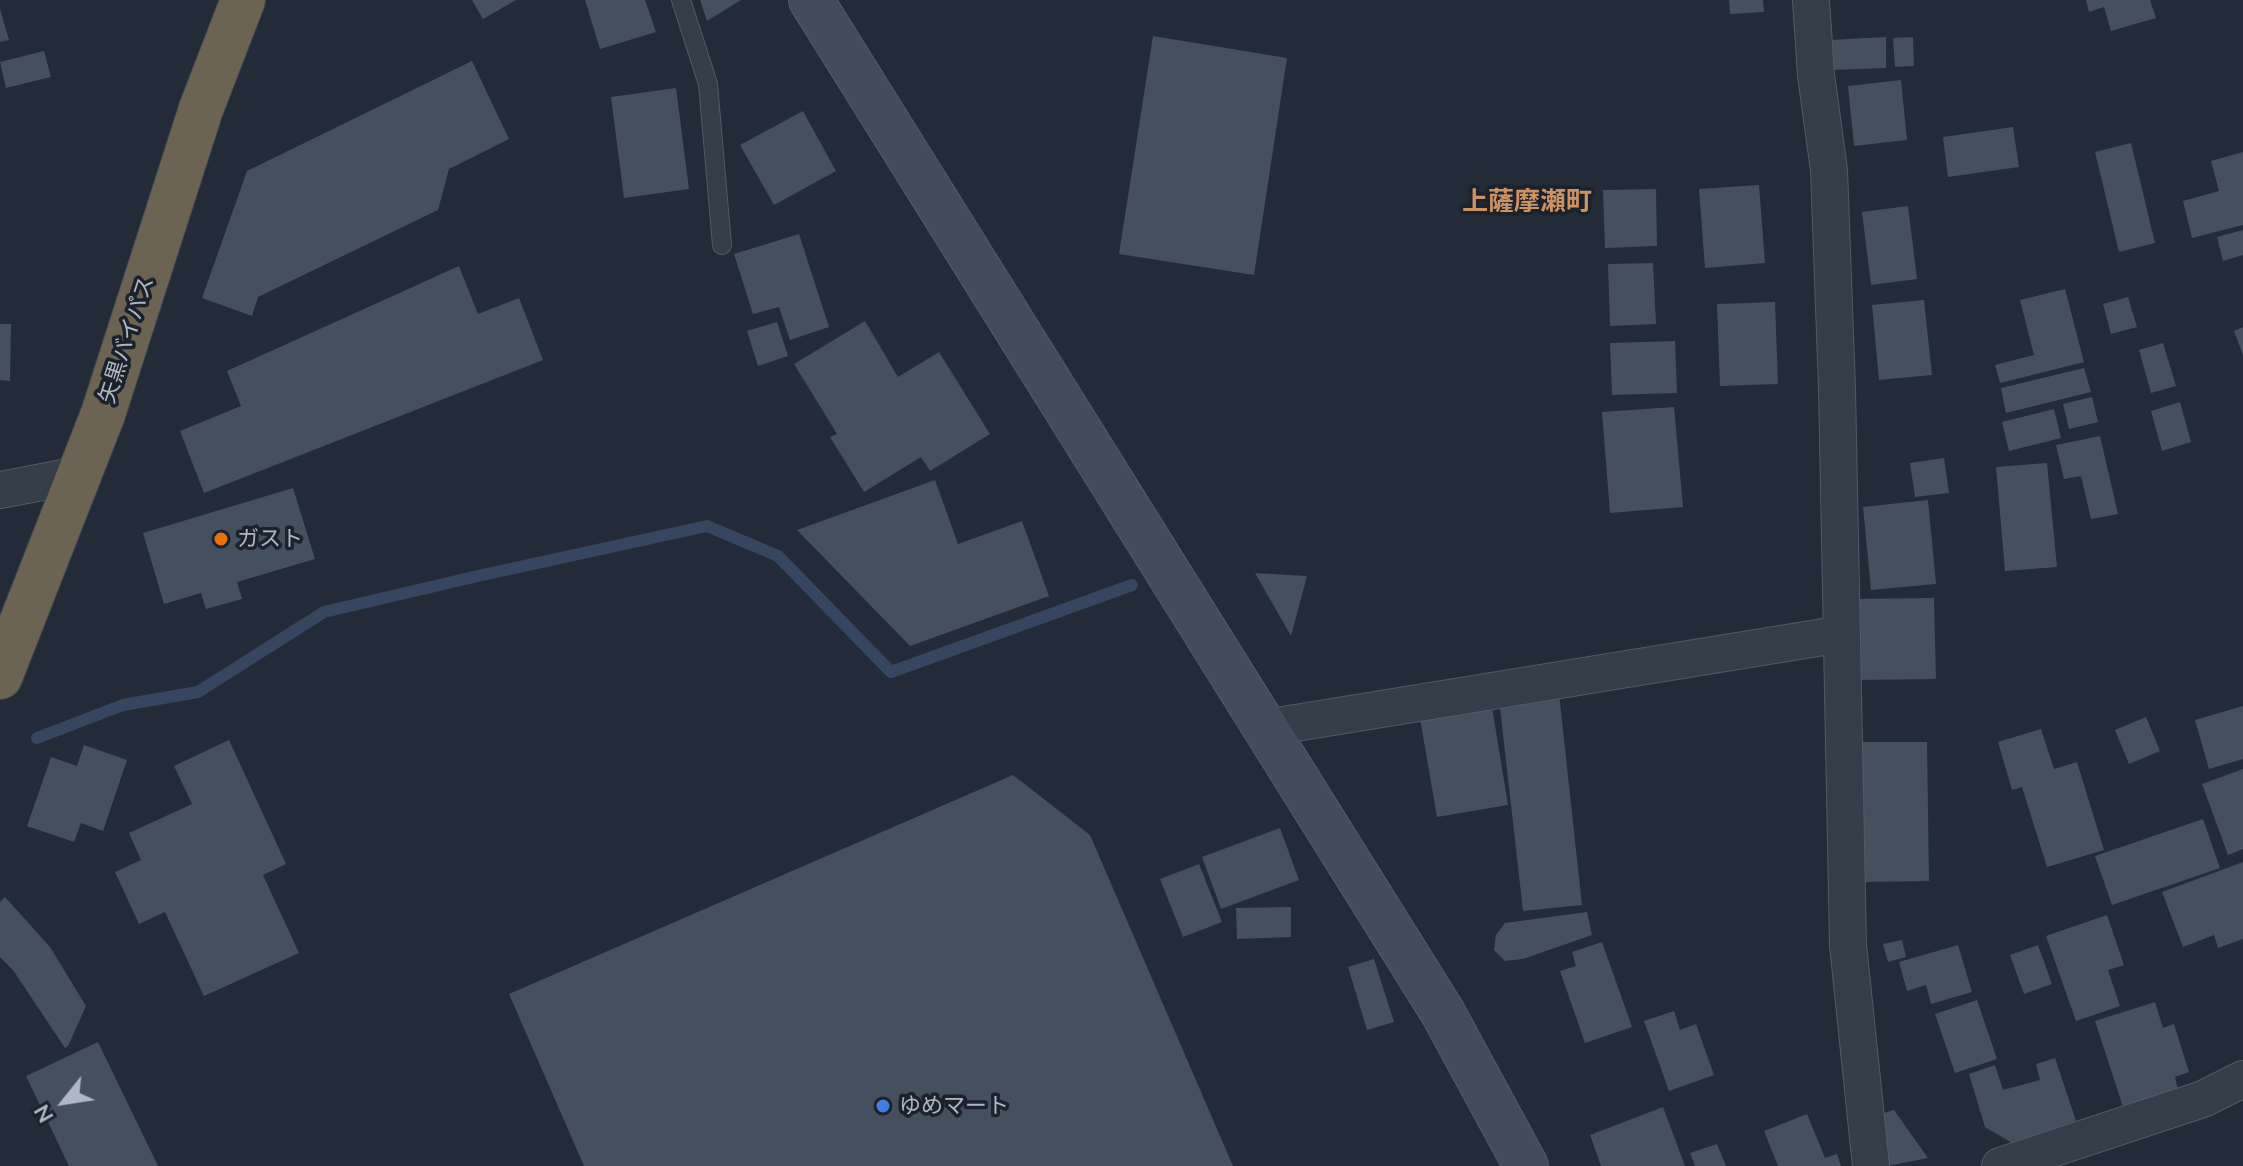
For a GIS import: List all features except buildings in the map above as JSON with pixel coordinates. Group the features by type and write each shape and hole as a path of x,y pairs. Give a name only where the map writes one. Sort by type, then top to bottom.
{"highway":[{"name":"矢黒バイパス","path":"0,677 103,414 201,109 243,0"}],"street":[{"path":"811,0 1443,1013 1526,1166"},
{"path":"1811,0 1816,75 1829,170 1837,388 1848,945 1871,1166"},
{"path":"0,490 79,475"},
{"path":"1265,728 1842,634"},
{"path":"2000,1166 2203,1099 2243,1079"}],"lane":[{"path":"681,0 708,84 722,245"}],"waterway":[{"path":"37,738 123,705 198,692 324,612 707,526 778,556 891,672 1132,585"}],"place":[{"name":"ガスト","path":"221,539"},
{"name":"ゆめマート","path":"883,1106"}],"district":[{"name":"上薩摩瀬町","path":"1527,202"}]}
